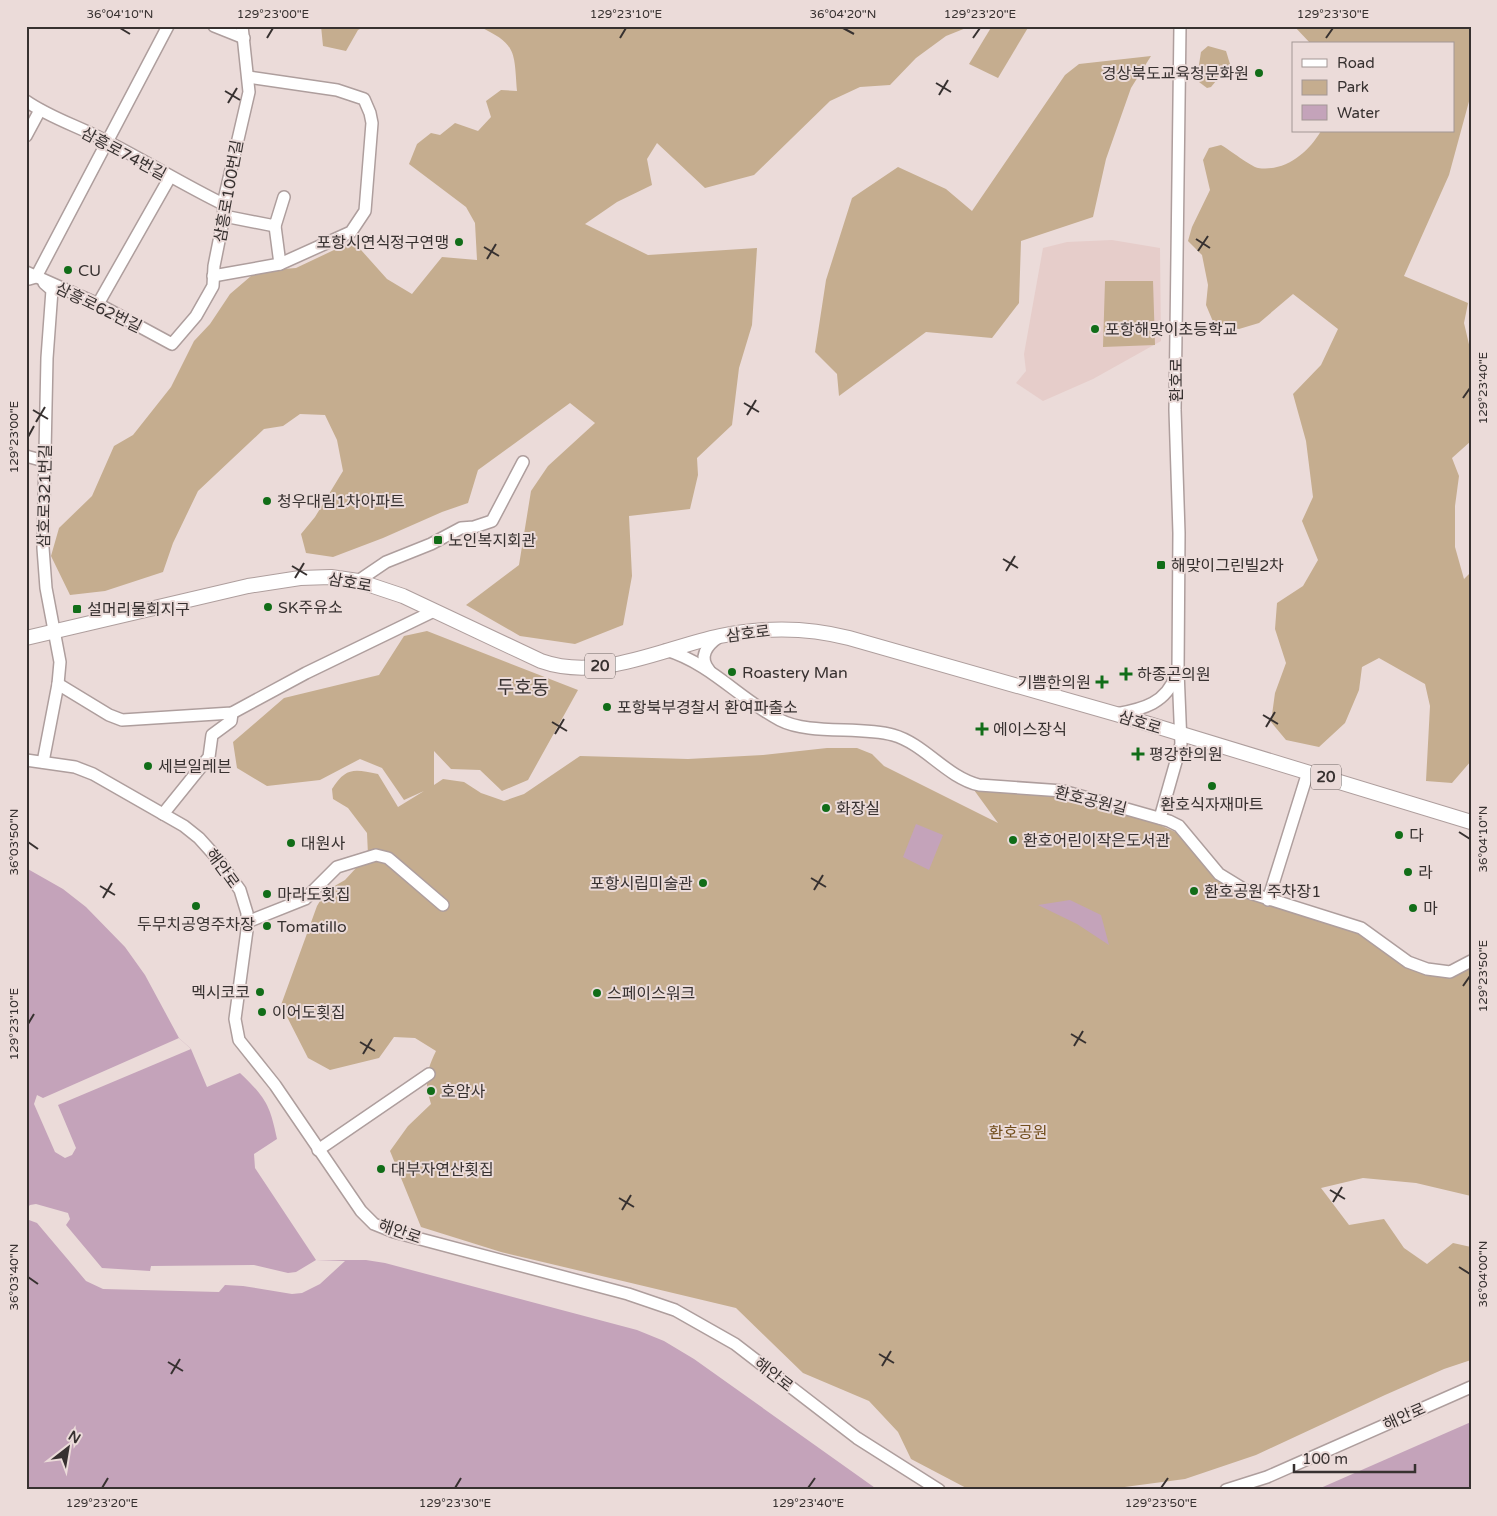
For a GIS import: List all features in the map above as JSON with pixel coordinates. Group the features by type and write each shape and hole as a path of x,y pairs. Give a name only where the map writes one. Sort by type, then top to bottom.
{"main road":[{"name":"삼호로","path":"26,638 267,582 320,577 358,581 390,590 541,661 564,668 602,666 720,636 754,631 789,629 838,635 1116,714 1471,822"}],"street":[{"path":"30,276 107,141 168,26"},
{"path":"214,26 244,38"},
{"name":"삼흥로100번길","path":"172,344 196,316 213,286 223,210 249,92 242,26"},
{"name":"환호로","path":"1160,818 1180,752 1181,734 1178,671 1179,533 1176,400 1180,26"},
{"path":"213,276 280,264 351,232 365,211 372,123 370,112 364,99 337,90 248,77"},
{"name":"삼흥로74번길","path":"26,101 40,110 107,141 223,210 276,226"},
{"path":"26,136 40,110"},
{"path":"98,304 170,178"},
{"path":"280,264 276,226 284,197"},
{"name":"삼흥로62번길","path":"30,276 98,304 172,344"},
{"name":"삼호로321번길","path":"30,276 52,290 47,358 44,461 45,577 60,662 58,684 43,762"},
{"path":"26,456 44,461"},
{"path":"358,581 386,562 431,544 461,528 492,522 523,462"},
{"path":"58,684 109,715 122,720 232,713 306,673 434,611"},
{"path":"710,672 705,665 704,654 710,643 720,636"},
{"name":"환호공원길","path":"666,650 685,656 775,717 790,724 894,735 914,745 967,782 979,785 1063,791 1160,818 1179,826 1225,879 1268,900 1361,928 1408,962 1427,969 1450,972 1471,961"},
{"path":"1116,714 1155,703 1169,691 1178,671"},
{"path":"164,814 209,757 212,734 231,721 232,713"},
{"name":"해안로","path":"26,760 84,770 164,814 199,838 217,858 240,890 246,906 247,922 236,1019 239,1040 275,1085 361,1211 379,1226 394,1232 628,1294 675,1310 735,1344 857,1438 939,1490"},
{"path":"1268,900 1308,772"},
{"path":"247,922 305,899 337,867 376,856 388,858 443,905"},
{"path":"318,1150 430,1074"},
{"name":"해안로","path":"1226,1490 1267,1477 1471,1387"}],"shaded area":[{"name":"포항해맞이초등학교","path":"1112,240 1160,248 1161,341 1093,379 1043,401 1016,383 1026,371 1024,354 1043,248 1067,242"}],"green space":[{"path":"321,26 366,26 358,30 346,51 323,46"},
{"path":"478,26 971,26 946,36 916,58 890,85 860,87 830,101 754,175 705,188 657,143 647,159 652,185 617,202 585,224 648,255 757,248 752,325 739,368 732,425 697,458 698,475 690,509 629,516 632,576 623,625 575,644 520,636 466,605 519,565 531,491 548,466 595,423 570,403 478,470 468,503 333,557 306,553 301,534 315,517 343,471 337,440 325,415 300,414 283,426 264,429 198,491 173,543 163,572 105,591 70,595 51,556 59,528 92,496 114,446 133,435 171,387 194,341 210,324 230,294 257,271 296,268 353,241 387,279 412,294 442,257 477,260 475,223 466,207 409,164 417,144 431,133 440,135 455,123 478,131 491,117 486,101 501,90 517,91 514,58 511,50 500,38"},
{"path":"992,26 1029,26 998,78 969,64"},
{"path":"1294,26 1471,26 1471,94 1449,175 1404,276 1468,303 1464,323 1471,353 1471,441 1452,458 1459,476 1455,506 1455,547 1464,579 1471,572 1471,761 1452,783 1426,781 1430,706 1425,684 1379,658 1362,667 1359,690 1345,723 1319,747 1286,740 1271,722 1275,693 1286,663 1275,629 1277,603 1303,586 1318,560 1302,521 1313,497 1306,441 1293,394 1321,365 1338,329 1293,294 1259,323 1239,329 1214,324 1206,305 1208,285 1202,255 1188,241 1192,227 1210,190 1203,160 1209,148 1221,145 1254,167 1277,167 1295,159 1309,147 1320,132 1454,132 1454,42 1309,42"},
{"path":"1208,46 1226,51 1230,64 1211,87 1207,88 1199,82 1198,71 1201,52"},
{"path":"1151,56 1131,88 1106,159 1093,217 1021,241 1019,303 992,338 926,332 839,396 837,374 815,352 826,280 852,198 898,167 946,189 972,211 1065,75 1079,64"},
{"path":"1105,281 1153,281 1155,345 1103,347"},
{"name":"환호공원","path":"427,631 578,690 528,780 502,791 480,770 451,769 434,751 434,785 443,779 464,782 481,793 504,801 524,794 580,756 688,759 763,755 827,748 857,748 872,754 884,766 998,823 974,790 1068,797 1146,819 1180,834 1215,879 1259,901 1362,934 1410,968 1433,976 1456,975 1471,966 1471,1196 1416,1183 1363,1178 1321,1188 1349,1225 1384,1219 1404,1248 1427,1264 1453,1243 1471,1247 1471,1360 1444,1369 1385,1395 1256,1455 1185,1479 1102,1490 970,1490 911,1459 898,1432 869,1401 803,1373 736,1308 501,1252 421,1227 390,1151 408,1126 431,1104 427,1089 427,1077 436,1051 415,1038 394,1037 379,1058 330,1070 308,1058 281,1005 317,906 326,891 345,880 368,855 367,833 348,808 333,799 332,789 346,773 363,771 378,774 398,807 424,791 404,800 382,768 360,759 320,780 267,786 237,768 233,742 284,698 379,675 404,636"}],"water":[{"path":"916,824 943,835 929,870 903,857"},
{"path":"26,868 63,889 86,907 125,947 145,975 179,1038 191,1049 207,1087 240,1073 256,1089 269,1110 277,1139 254,1154 255,1168 316,1260 366,1260 385,1263 637,1330 664,1341 694,1359 878,1490 26,1490"},
{"path":"1070,900 1101,915 1109,945 1077,924 1038,905"},
{"path":"1471,1422 1471,1490 1316,1490"}],"pier":[{"path":"179,1038 191,1049 58,1105 76,1148 72,1155 65,1158 55,1152 34,1104 37,1095 43,1098"},
{"path":"36,1204 68,1213 70,1219 66,1225 102,1268 150,1271 151,1266 254,1265 288,1273 296,1272 316,1260 345,1261 320,1284 302,1293 292,1294 225,1285 219,1292 103,1289 86,1281 37,1223 29,1220 26,1209 30,1205"}],"place":[{"name":"경상북도교육청문화원","path":"1259,73"},
{"name":"포항시연식정구연맹","path":"459,242"},
{"name":"CU","path":"68,270"},
{"name":"포항해맞이초등학교","path":"1095,329"},
{"name":"청우대림1차아파트","path":"267,501"},
{"name":"노인복지회관","path":"438,540"},
{"name":"해맞이그린빌2차","path":"1161,565"},
{"name":"SK주유소","path":"268,607"},
{"name":"설머리물회지구","path":"77,609"},
{"name":"Roastery Man","path":"732,672"},
{"name":"하종곤의원","path":"1126,674"},
{"name":"기쁨한의원","path":"1102,682"},
{"name":"포항북부경찰서 환여파출소","path":"607,707"},
{"name":"에이스장식","path":"982,729"},
{"name":"평강한의원","path":"1138,754"},
{"name":"세븐일레븐","path":"148,766"},
{"name":"환호식자재마트","path":"1212,786"},
{"name":"화장실","path":"826,808"},
{"name":"다","path":"1399,835"},
{"name":"환호어린이작은도서관","path":"1013,840"},
{"name":"대원사","path":"291,843"},
{"name":"라","path":"1408,872"},
{"name":"포항시립미술관","path":"703,883"},
{"name":"환호공원 주차장1","path":"1194,891"},
{"name":"마라도횟집","path":"267,894"},
{"name":"두무치공영주차장","path":"196,906"},
{"name":"마","path":"1413,908"},
{"name":"Tomatillo","path":"267,926"},
{"name":"멕시코코","path":"260,992"},
{"name":"스페이스워크","path":"597,993"},
{"name":"이어도횟집","path":"262,1012"},
{"name":"호암사","path":"431,1091"},
{"name":"대부자연산횟집","path":"381,1169"}],"district":[{"name":"두호동","path":"523,687"}]}
